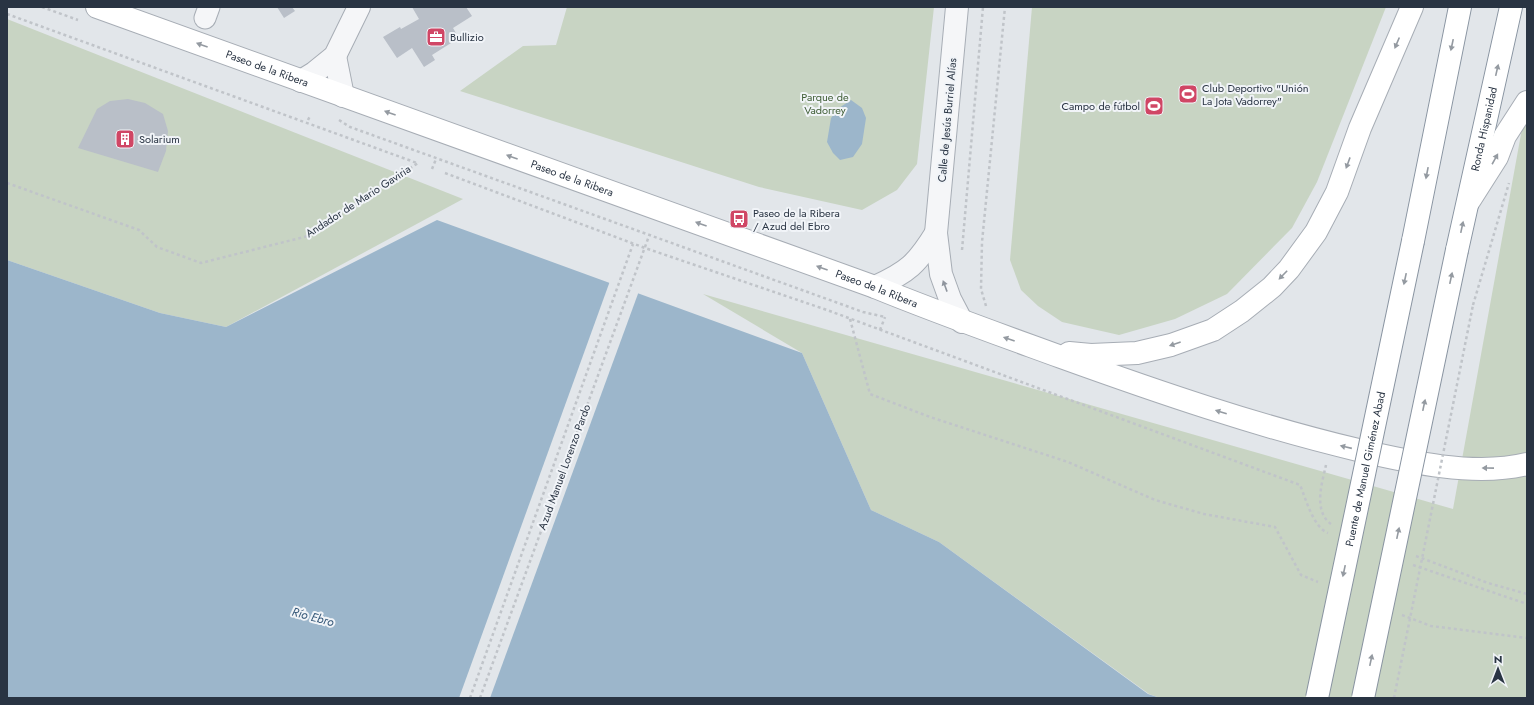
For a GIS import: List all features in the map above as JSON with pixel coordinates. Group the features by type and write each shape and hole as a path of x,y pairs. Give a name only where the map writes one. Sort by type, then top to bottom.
{"main road":[{"name":"Paseo de la Ribera","path":"97,7 875,287 962,322 1222,413 1320,441 1390,458 1463,468 1495,469 1527,464"},
{"path":"1046,352 1091,355 1137,353 1171,345 1212,330 1242,311 1272,287 1289,269 1316,232 1337,192 1360,128 1412,7"},
{"name":"Puente de Manuel Giménez Abad","path":"1317,698 1413,241 1460,7"},
{"name":"Ronda Hispanidad","path":"1363,698 1457,250 1511,7"},
{"path":"1467,204 1497,157 1505,136 1527,102"}],"street":[{"path":"301,81 335,56 359,7"},
{"name":"Calle de Jesús Burriel Alías","path":"957,7 936,233 941,274 950,300 962,322"},
{"path":"335,56 343,96"},
{"name":"Calle de Jesús Burriel Alías","path":"875,287 891,280 913,266 936,233"}],"path":[{"path":"962,258 983,7"},
{"path":"988,331 993,316 988,309 981,289 982,249 1005,7"},
{"name":"Andador de Mario Gaviria","path":"7,14 418,163 308,236 201,263 157,247 139,230 7,183"},
{"path":"308,120 310,116"},
{"path":"337,118 350,127 440,161 697,254 863,312 889,318"},
{"path":"432,169 436,159"},
{"path":"444,173 633,244 850,319 1300,485 1314,518 1323,531 1330,533"},
{"path":"1394,698 1473,305 1510,180"},
{"name":"Azud Manuel Lorenzo Pardo","path":"480,698 649,236"},
{"name":"Azud Manuel Lorenzo Pardo","path":"470,698 633,244"},
{"path":"880,330 887,311"},
{"path":"850,319 870,394 930,417 1068,462 1155,500 1204,514 1275,527 1301,575 1323,584"},
{"path":"1411,564 1527,604"},
{"path":"1395,612 1431,626 1527,638"}],"green space":[{"name":"Parque de Vadorrey","path":"567,7 934,7 917,164 897,190 862,210 759,187 460,91 523,46 556,45"},
{"name":"Club Deportivo \"Unión La Jota Vadorrey\"","path":"1032,7 1386,7 1317,182 1292,228 1227,294 1175,319 1119,335 1062,322 1038,306 1021,290 1010,260"},
{"path":"7,19 463,199 226,327 160,313 7,260"},
{"path":"1527,101 1527,698 1160,698 1149,694 939,542 871,510 802,353 703,294 1453,509"}],"water":[{"path":"851,100 862,108 866,118 862,144 853,157 840,160 833,153 827,142 831,118 839,108"},
{"name":"Río Ebro","path":"437,220 802,353 871,510 939,542 1148,694 1160,698 7,698 7,260 160,313 226,327"}],"pier":[{"path":"610,281 639,291 490,698 459,698"}],"building":[{"path":"277,7 292,7 295,11 284,18"},
{"path":"412,7 466,7 472,16 453,28 459,38 432,55 435,60 424,67 412,48 397,58 383,37 400,27 401,29 419,19"},
{"name":"Solarium","path":"128,99 145,103 163,114 168,131 166,151 158,172 78,148 97,109 110,101"}],"place":[{"name":"Bullizio","path":"436,37"},
{"name":"Club Deportivo \"Unión La Jota Vadorrey\"","path":"1188,94"},
{"name":"Campo de fútbol","path":"1154,106"},
{"name":"Solarium","path":"125,139"},
{"name":"Paseo de la Ribera / Azud del Ebro","path":"739,219"}]}
